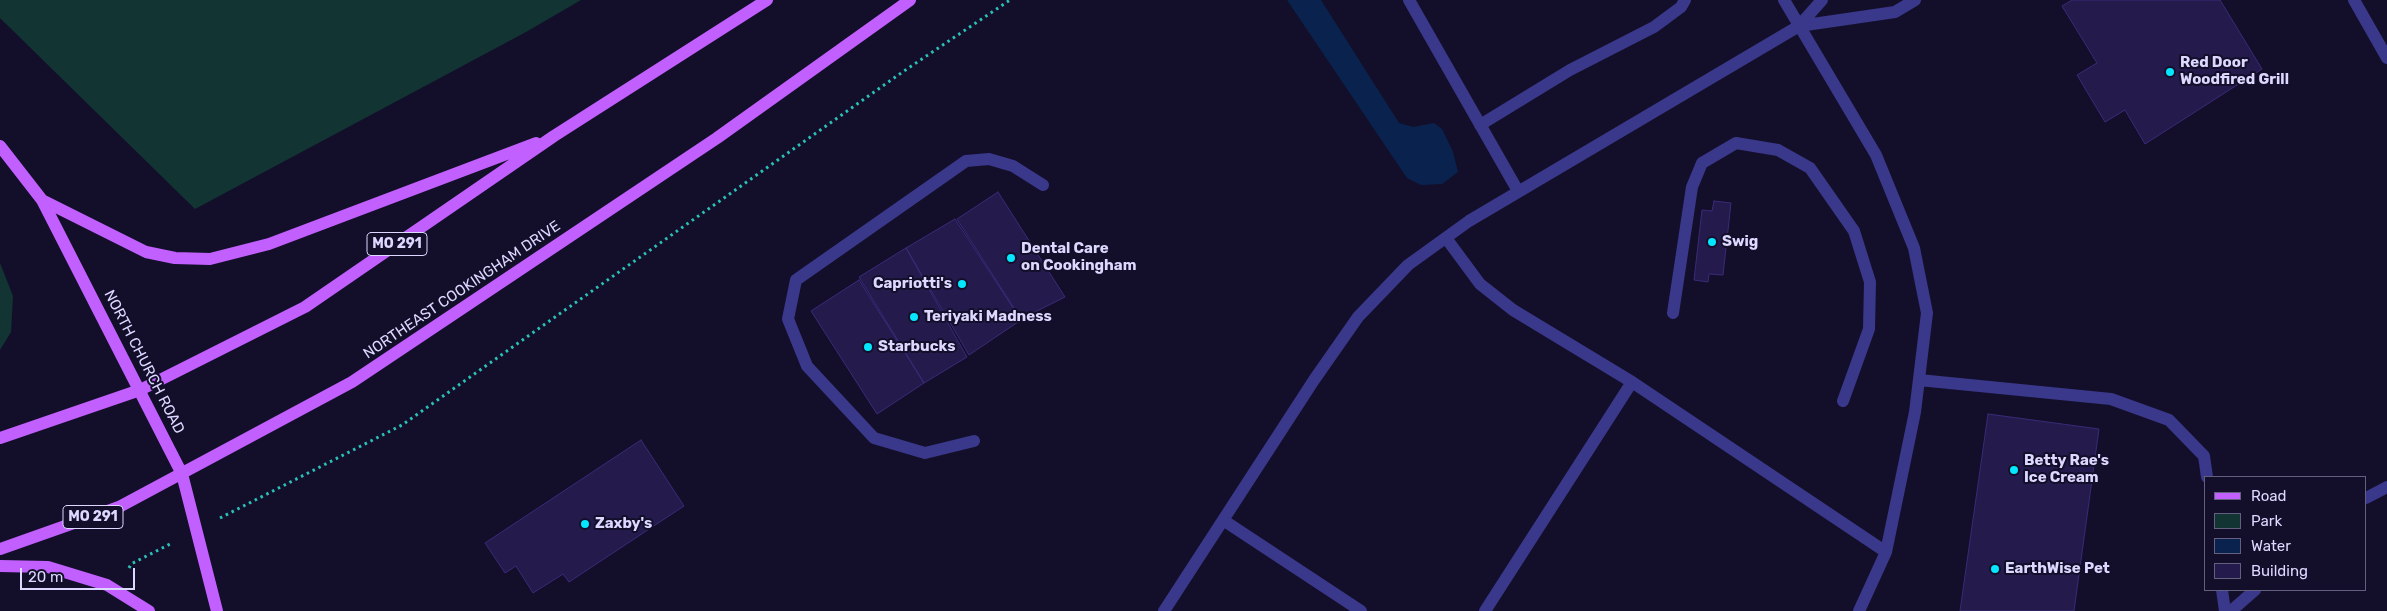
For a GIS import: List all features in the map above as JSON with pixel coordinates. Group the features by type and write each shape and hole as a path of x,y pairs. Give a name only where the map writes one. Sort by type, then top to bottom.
{"main road":[{"name":"MO 291","path":"0,438 140,390 305,307 554,136 767,0"},
{"name":"NORTHEAST COOKINGHAM DRIVE","path":"0,549 119,507 352,382 717,138 910,0"},
{"path":"42,200 146,252 175,258 210,259 268,244 554,136"},
{"name":"NORTH CHURCH ROAD","path":"0,146 42,200 182,474 217,611"},
{"path":"0,566 48,567 107,585 150,611"}],"street":[{"path":"1409,0 1518,191"},
{"path":"1480,125 1570,70 1654,27 1681,7 1685,0"},
{"path":"1784,0 1876,155 1914,248 1927,313 1915,412 1886,552 1859,611"},
{"path":"1164,611 1314,380 1358,317 1408,265 1469,221 1518,191 1799,26 1822,0"},
{"path":"1799,26 1895,12 1915,0"},
{"path":"2354,0 2387,58"},
{"path":"1673,313 1692,187 1702,163 1736,143 1778,150 1810,168 1854,231 1870,282 1869,329 1843,400"},
{"path":"974,441 925,453 874,438 807,366 788,319 796,280 966,161 989,159 1013,166 1043,185"},
{"path":"1446,238 1480,284 1513,310 1632,382 1886,552"},
{"path":"1919,380 2111,399 2169,420 2204,456 2207,476"},
{"path":"1485,611 1632,382"},
{"path":"2367,497 2387,487"},
{"path":"1223,520 1361,611"},
{"path":"2222,591 2225,611"},
{"path":"2230,611 2255,591"}],"path":[{"path":"117,591 131,564 402,425 904,70 1010,0"}],"green space":[{"path":"0,0 581,0 526,32 195,209 0,18"},
{"path":"0,263 13,296 11,332 0,350"}],"water":[{"path":"1287,0 1321,0 1399,123 1413,127 1434,123 1442,129 1453,152 1458,172 1442,184 1421,185 1407,178"}],"building":[{"name":"Red Door Woodfired Grill","path":"2072,0 2220,0 2262,69 2145,144 2125,110 2105,122 2077,75 2097,63 2062,6"},
{"name":"Dental Care on Cookingham","path":"998,192 1065,297 1021,319 957,219"},
{"name":"Swig","path":"1714,201 1731,203 1723,275 1709,274 1708,282 1694,280 1702,210 1712,211"},
{"name":"Capriotti's","path":"955,219 1021,320 969,355 906,248"},
{"name":"Teriyaki Madness","path":"906,248 967,357 924,383 859,277"},
{"name":"Starbucks","path":"859,280 924,383 877,414 811,311"},
{"path":"1988,414 2099,429 2074,611 1960,611"},
{"name":"Zaxby's","path":"641,440 684,506 569,582 563,574 533,593 516,566 505,573 485,543"}],"place":[{"name":"Red Door Woodfired Grill","path":"2170,72"},
{"name":"Swig","path":"1712,242"},
{"name":"Dental Care on Cookingham","path":"1011,258"},
{"name":"Capriotti's","path":"962,284"},
{"name":"Teriyaki Madness","path":"914,317"},
{"name":"Starbucks","path":"868,347"},
{"name":"Betty Rae's Ice Cream","path":"2014,470"},
{"name":"Zaxby's","path":"585,524"},
{"name":"EarthWise Pet","path":"1995,569"}]}
